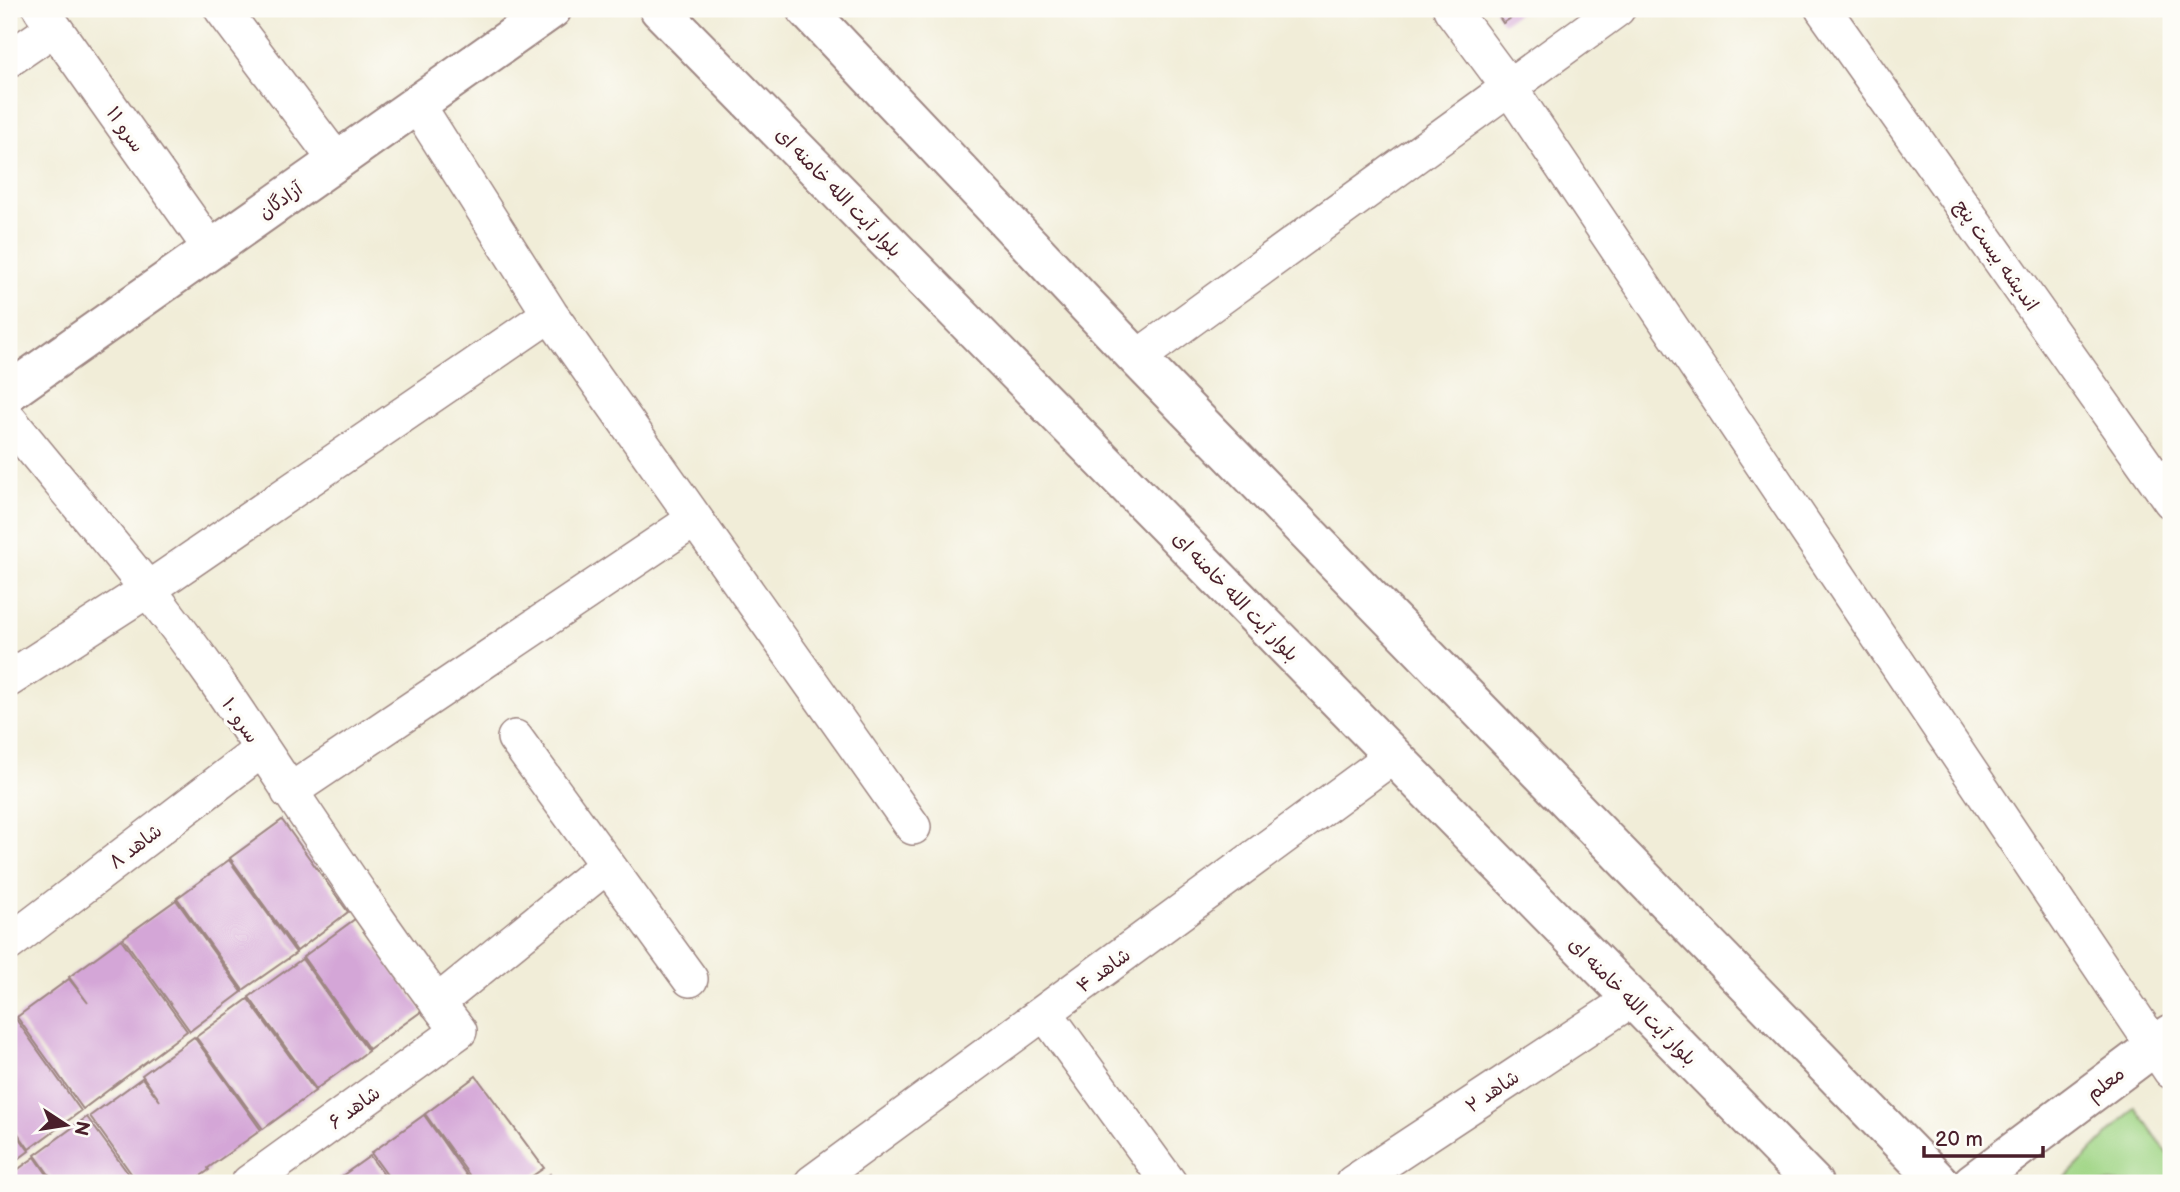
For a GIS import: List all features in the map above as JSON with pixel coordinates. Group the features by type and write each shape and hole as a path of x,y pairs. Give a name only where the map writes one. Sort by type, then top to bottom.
{"street":[{"path":"222,9 336,160"},
{"name":"آزادگان","path":"9,392 552,9"},
{"name":"بلوار آیت الله خامنه ای","path":"659,9 1813,1183"},
{"path":"806,9 1136,358 1940,1183"},
{"path":"1451,9 1509,87 2166,1050"},
{"path":"1136,358 1617,9"},
{"name":"اندیشه بیست پنج","path":"1823,9 2171,500"},
{"path":"9,59 48,18"},
{"name":"سرو ۱۱","path":"48,18 211,249"},
{"path":"416,103 550,314 912,827"},
{"path":"9,678 147,590 550,314"},
{"name":"سرو ۱۰","path":"9,420 147,590 212,676 289,792 459,1031"},
{"path":"289,792 695,519"},
{"path":"515,738 690,979"},
{"name":"شاهد ۸","path":"9,943 261,750"},
{"name":"شاهد ۴","path":"812,1183 1393,756"},
{"path":"437,1003 606,866"},
{"name":"شاهد ۲","path":"1353,1183 1632,999"},
{"path":"1045,1013 1169,1183"},
{"name":"شاهد ۶","path":"249,1183 459,1031"},
{"name":"معلم","path":"1972,1183 2166,1050"}],"green space":[{"path":"2135,1107 2171,1158 2171,1183 2072,1183 2066,1177"}],"building":[{"path":"1494,9 1525,9 1503,23"},
{"path":"282,820 348,912 297,951 230,858"},
{"path":"229,860 296,953 243,990 177,898"},
{"path":"176,900 242,992 190,1031 123,938"},
{"path":"355,919 422,1011 369,1049 303,957"},
{"path":"121,939 187,1031 83,1109 17,1017 69,979 88,1003 69,977"},
{"path":"302,959 368,1051 316,1089 249,997"},
{"path":"248,999 315,1091 263,1129 196,1037"},
{"path":"15,1018 81,1111 29,1149 9,1121 9,1023"},
{"path":"194,1037 261,1130 191,1183 138,1183 90,1116 142,1078 160,1101 142,1075"},
{"path":"476,1076 544,1168 522,1183 475,1183 425,1114"},
{"path":"424,1115 472,1183 393,1183 371,1153"},
{"path":"87,1117 135,1183 55,1183 35,1155"},
{"path":"9,1123 29,1151 9,1166"},
{"path":"370,1156 390,1183 332,1183"},
{"path":"35,1157 53,1183 9,1183 9,1176"},
{"path":"550,1174 556,1183 537,1183"}]}
